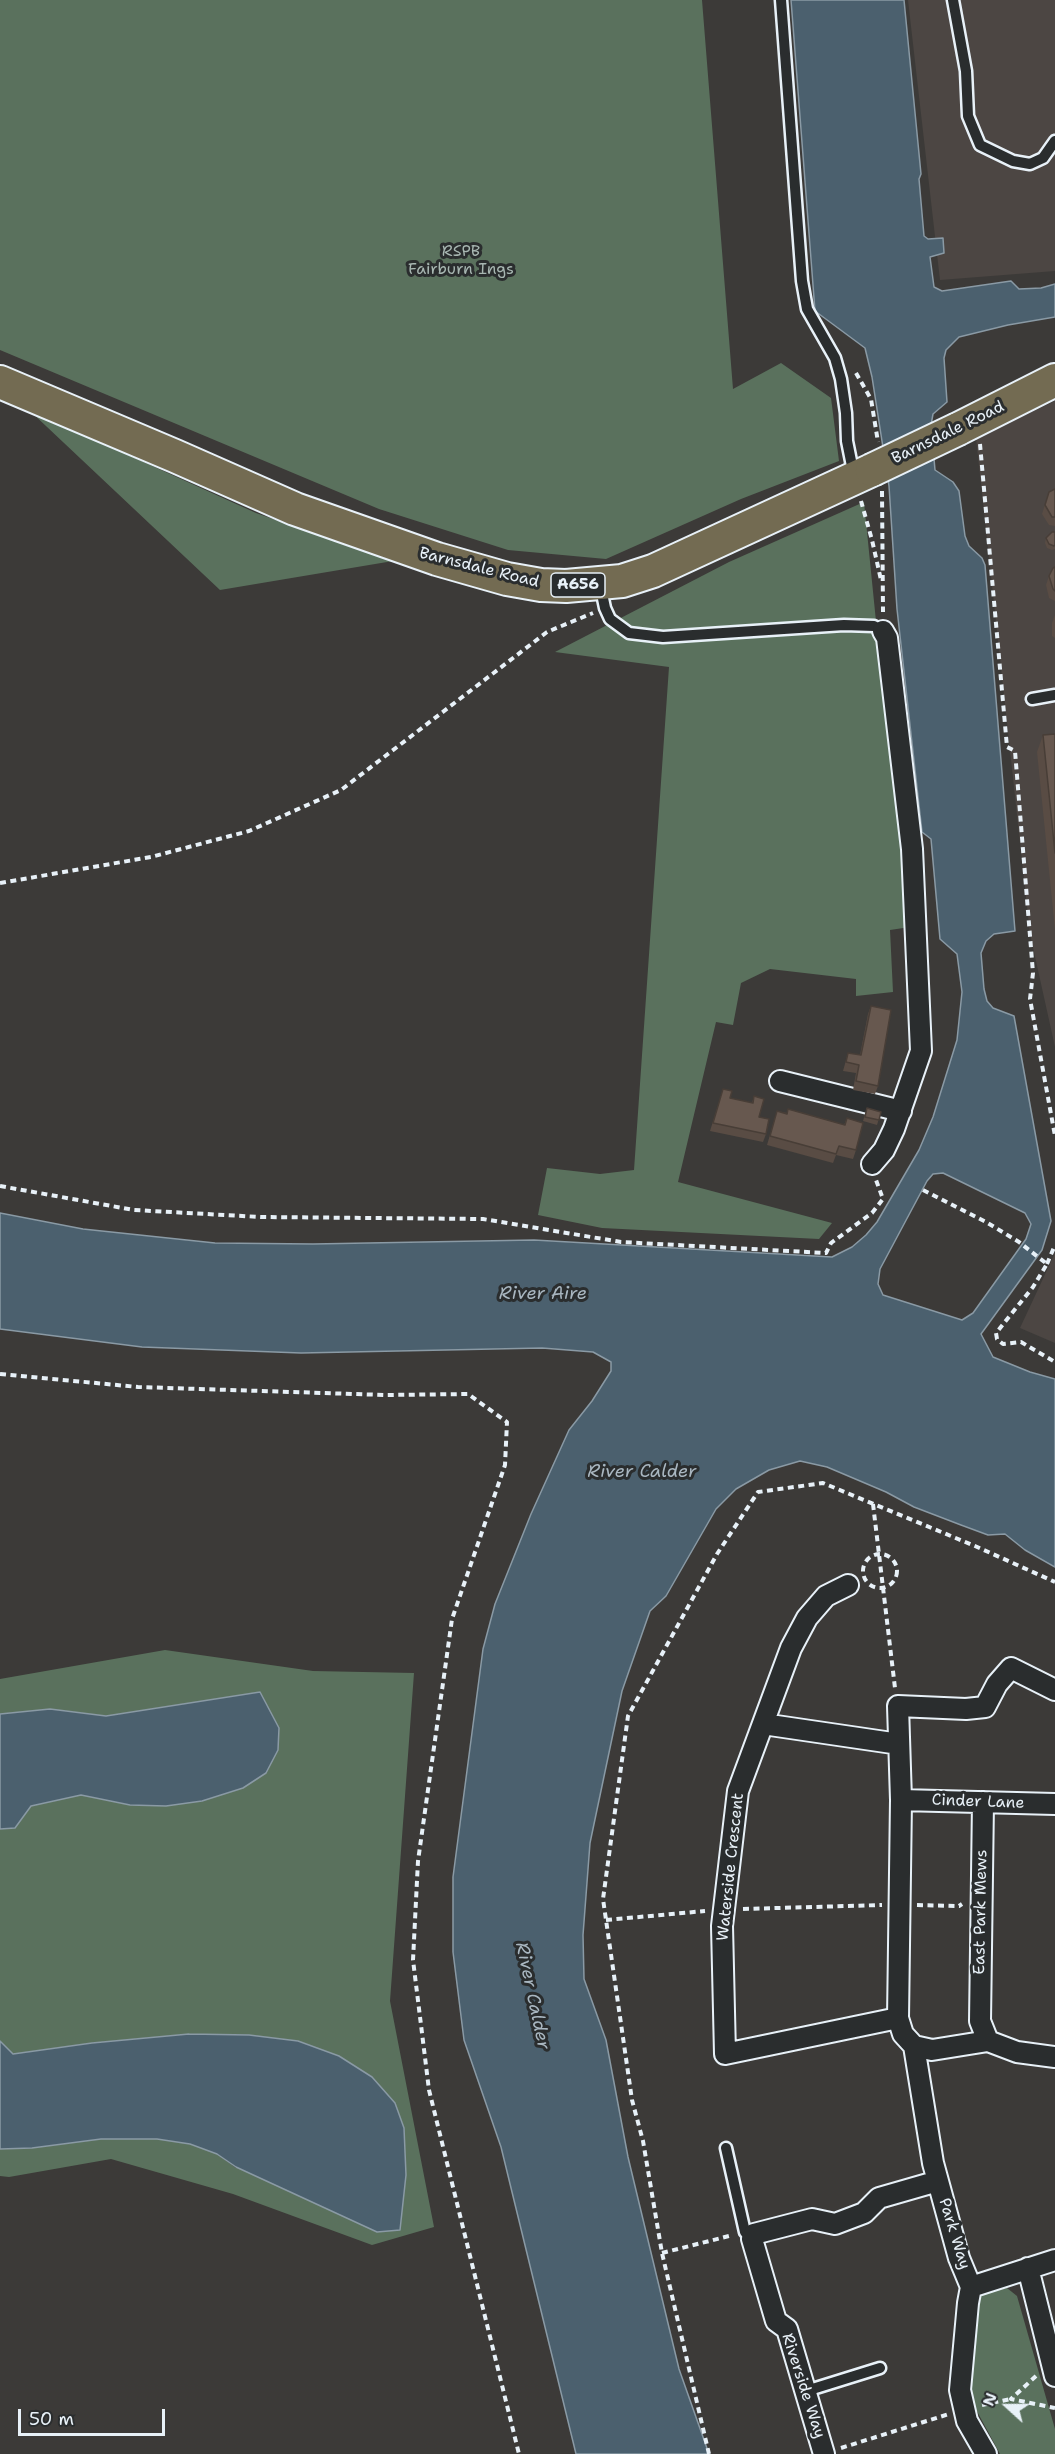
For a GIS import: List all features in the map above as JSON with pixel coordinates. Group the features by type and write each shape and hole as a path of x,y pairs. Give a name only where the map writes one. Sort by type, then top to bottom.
{"main road":[{"name":"Barnsdale Road","path":"0,382 242,487 400,548 519,581 602,596 622,581 653,571 873,466 969,435 1055,380"}],"street":[{"path":"872,1164 884,1150 901,1111 921,1051 921,1004 912,849 887,638 883,631"},
{"path":"780,1081 901,1111"},
{"name":"Waterside Crescent","path":"848,1585 826,1596 807,1618 791,1648 738,1791 722,1926 724,2054 898,2018"},
{"path":"898,1706 966,1709 985,1707 997,1684 1011,1668 1055,1690"},
{"name":"Park Way","path":"898,1706 901,1800 898,2018 903,2034 914,2046 938,2181 959,2258 971,2287 960,2390 967,2421 986,2454"},
{"path":"763,1724 899,1744"},
{"name":"Cinder Lane","path":"901,1800 1055,1804"},
{"name":"East Park Mews","path":"983,1802 980,2021 988,2041"},
{"path":"914,2046 932,2050 988,2041 1017,2052 1055,2057"},
{"path":"748,2236 812,2219 835,2224 864,2213 879,2198 938,2181"},
{"name":"Riverside Way","path":"748,2236 776,2321 787,2328 824,2454"},
{"path":"971,2287 1055,2260"},
{"path":"1028,2268 1054,2372"}],"lane":[{"path":"781,0 802,281 807,309 835,358 846,413 847,441 873,466"},
{"path":"953,0 966,71 968,116 980,145 1012,161 1030,164 1043,158 1055,141"},
{"path":"602,596 610,619 629,633 663,637 844,625 874,626 883,631"},
{"path":"1032,699 1055,695"},
{"path":"726,2148 748,2236"},
{"path":"806,2391 880,2368"}],"path":[{"path":"969,435 1007,747 1015,751 1033,973 1030,999 1055,1136"},
{"path":"873,466 872,540 883,590"},
{"path":"873,466 883,590 883,631"},
{"path":"0,883 151,857 249,831 341,790 547,632 602,596"},
{"path":"0,1186 134,1210 261,1217 483,1219 621,1242 826,1252 831,1243 872,1213 883,1199 872,1164"},
{"path":"923,1190 986,1222 1042,1258 1047,1264"},
{"path":"1055,1245 1033,1287 996,1333 997,1339 1003,1344 1021,1342 1055,1362"},
{"path":"0,1374 138,1387 385,1395 468,1394 507,1422 505,1465 452,1619 418,1861 413,1960 429,2091 519,2454"},
{"path":"873,1504 898,1706"},
{"path":"879,1554 890,1557 897,1572 892,1583 883,1588 871,1586 862,1572 869,1558 879,1554"},
{"path":"606,1920 724,1909 959,1906 982,1888"},
{"path":"662,2253 748,2236"},
{"path":"1011,2399 1040,2372 1054,2372"},
{"path":"824,2454 965,2409 1011,2399 1055,2408"}],"shaded area":[{"path":"908,0 1055,0 1055,271 940,280"},
{"path":"1055,401 1055,1047 1030,934 976,438"},
{"path":"1055,1253 1055,1343 1020,1328"}],"green space":[{"name":"RSPB Fairburn Ings","path":"0,0 702,0 733,389 781,363 831,398 839,461 741,499 606,559 508,550 379,509 0,350"},
{"path":"29,410 256,513 393,561 220,590"},
{"path":"864,502 910,927 890,930 893,992 856,996 856,979 770,969 741,983 733,1025 716,1022 678,1182 832,1223 819,1239 602,1228 538,1215 547,1168 600,1174 634,1170 669,667 555,652 729,562"},
{"path":"165,1650 313,1671 414,1673 390,2001 434,2227 372,2245 233,2194 111,2159 9,2177 0,2176 0,2149 32,2148 101,2139 158,2139 190,2144 217,2154 236,2168 404,2128 395,2103 372,2077 339,2056 298,2041 249,2035 189,2034 92,2043 13,2054 0,2041 0,1829 15,1828 31,1806 81,1795 130,1805 202,1801 243,1788 266,1773 279,1728 260,1692 106,1716 50,1709 0,1714 0,1679"},
{"path":"1007,2288 1017,2296 1055,2429 1055,2454 1000,2454 972,2402 972,2362 979,2293"}],"water":[{"path":"791,0 904,0 921,174 919,179 924,236 928,239 943,238 944,253 930,257 934,287 942,291 1011,281 1019,289 1041,288 1055,284 1055,317 959,337 946,350 944,358 947,402 933,414 931,425 935,470 953,482 959,491 965,536 969,546 982,558 985,565 1015,931 994,934 986,941 981,953 984,989 987,1001 993,1008 1014,1016 1051,1221 1042,1250 981,1334 993,1357 1055,1379 1055,1567 1025,1550 1005,1534 988,1535 914,1507 886,1492 827,1467 800,1461 769,1470 736,1489 716,1509 666,1596 650,1611 622,1691 590,1843 583,1935 584,1979 606,2040 628,2157 679,2369 709,2454 576,2454 501,2147 464,2040 453,1952 453,1877 483,1649 495,1604 531,1514 569,1430 592,1401 611,1371 611,1362 593,1352 542,1348 301,1353 142,1347 0,1329 0,1213 83,1229 215,1243 313,1244 534,1240 832,1257 852,1247 866,1235 877,1222 919,1150 933,1117 957,1040 962,992 957,954 940,939 931,839 922,832 897,609 889,486 872,377 865,348 815,311","holes":["943,1173 1025,1213 1031,1224 1026,1239 973,1313 962,1320 883,1295 878,1284 880,1269 927,1181 933,1174"]},
{"path":"260,1692 279,1728 278,1750 266,1773 243,1788 202,1801 166,1806 130,1805 81,1795 31,1806 15,1828 0,1829 0,1714 50,1709 106,1716"},
{"path":"189,2034 249,2035 298,2041 339,2056 372,2077 395,2103 404,2128 406,2175 400,2230 377,2232 236,2167 217,2154 190,2144 157,2139 101,2139 32,2148 0,2149 0,2041 13,2054 92,2043"}],"building":[{"path":"1055,489 1055,517 1052,517 1045,505 1049,492"},
{"path":"1055,532 1054,546 1049,544 1046,538"},
{"path":"1055,567 1055,591 1049,576"},
{"path":"1055,734 1055,853 1043,735"},
{"path":"871,1006 891,1010 878,1086 856,1081 859,1065 846,1062 848,1053 861,1055"},
{"path":"723,1089 732,1091 730,1098 753,1103 754,1096 764,1099 759,1117 769,1119 766,1134 713,1123"},
{"path":"867,1108 881,1112 879,1120 865,1117"},
{"path":"788,1109 845,1125 847,1118 863,1123 856,1150 839,1146 836,1154 770,1136 777,1111 787,1114"}],"water label":[{"name":"River Aire","path":"543,1294"},
{"name":"River Calder","path":"642,1472"},
{"name":"River Calder","path":"532,1996"}]}
